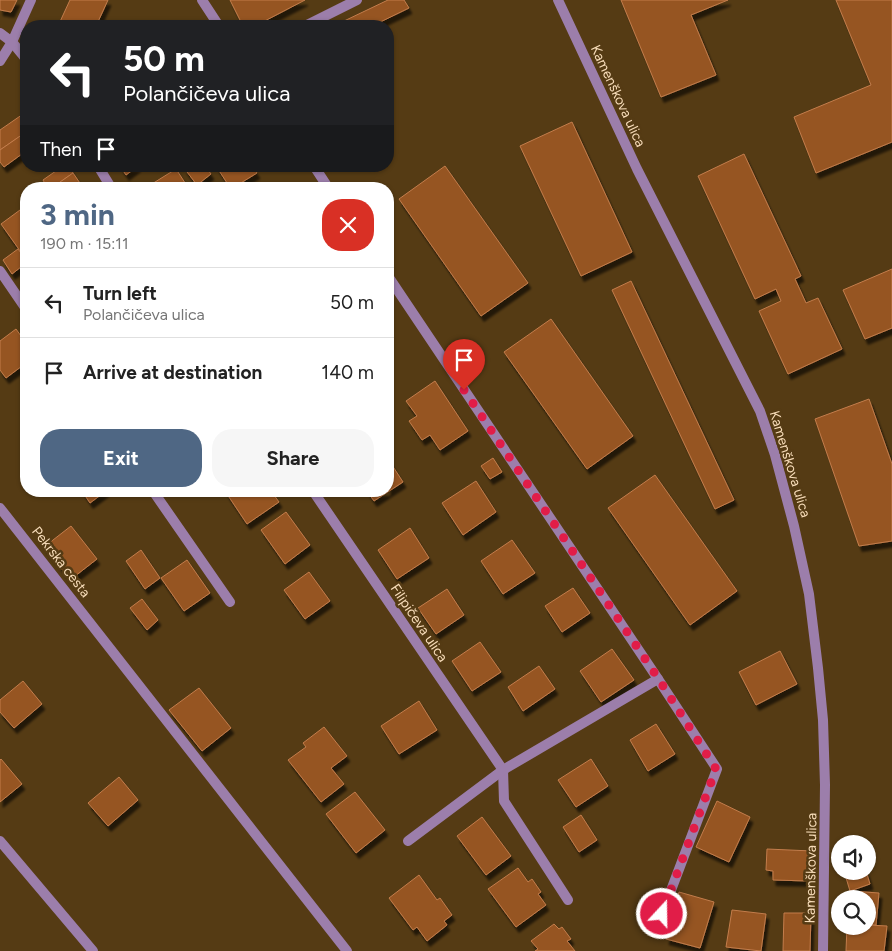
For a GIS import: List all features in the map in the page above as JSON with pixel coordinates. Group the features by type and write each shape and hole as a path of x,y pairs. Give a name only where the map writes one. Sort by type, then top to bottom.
{"street":[{"path":"22,20 31,0"},
{"path":"202,0 216,20"},
{"path":"317,20 357,0"},
{"name":"Kamenškova ulica","path":"558,0 637,169 760,411 775,455 794,526 809,594 818,668 823,720 825,786 824,950"},
{"path":"0,61 20,24"},
{"path":"0,33 12,42 20,52"},
{"path":"0,271 20,300"},
{"path":"394,285 658,678 716,769 662,914"},
{"path":"157,497 230,602"},
{"name":"Filipičeva ulica","path":"317,497 503,770"},
{"name":"Pekrska cesta","path":"0,508 347,951"},
{"path":"408,841 503,770 658,678"},
{"path":"503,770 504,801 568,900"},
{"path":"0,841 93,951"}],"building":[{"path":"0,0 17,0 11,12 0,10"},
{"path":"70,0 108,0 99,20 61,20"},
{"path":"230,0 305,0 267,20 240,20"},
{"path":"388,0 404,0 409,8 384,20 346,20"},
{"path":"621,0 728,0 691,15 716,75 661,97"},
{"path":"836,0 892,0 892,142 816,173 794,117 871,85"},
{"path":"20,116 20,136 0,150 0,130"},
{"path":"572,122 632,252 581,276 520,146"},
{"path":"20,136 20,155 4,167 0,162 0,150"},
{"path":"744,154 801,276 795,279 806,303 818,298 842,349 788,374 759,311 781,301 776,289 755,299 698,176"},
{"path":"445,166 528,283 481,316 399,199"},
{"path":"54,172 73,173 60,182 44,182 43,180"},
{"path":"171,172 178,172 184,182 155,182"},
{"path":"187,172 210,172 211,174 201,182 195,182"},
{"path":"220,172 257,173 242,182 226,182"},
{"path":"73,173 79,182 60,182"},
{"path":"20,210 20,251 1,224"},
{"path":"18,249 20,252 20,268 12,274 3,260"},
{"path":"892,269 892,328 865,339 843,290"},
{"path":"631,281 734,500 715,509 612,290"},
{"path":"551,319 633,436 587,469 504,352"},
{"path":"16,329 20,335 20,368 6,378 0,370 0,341"},
{"path":"435,381 468,431 440,450 430,435 422,440 409,421 417,416 406,401"},
{"path":"869,399 892,464 892,541 859,546 815,419"},
{"path":"493,458 502,472 490,479 481,466"},
{"path":"394,468 403,482 394,488"},
{"path":"655,475 737,591 690,625 608,508"},
{"path":"476,481 496,512 463,535 442,503"},
{"path":"86,497 98,497 90,503"},
{"path":"229,497 275,497 279,502 247,524"},
{"path":"371,497 380,497 374,501"},
{"path":"286,512 310,545 285,564 261,530"},
{"path":"71,526 97,559 70,580 44,547"},
{"path":"410,528 429,558 397,579 378,550"},
{"path":"512,540 535,573 503,594 481,561"},
{"path":"141,550 160,578 145,589 126,561"},
{"path":"187,560 210,593 184,611 161,578"},
{"path":"309,572 330,601 305,619 284,590"},
{"path":"573,588 590,613 562,632 545,606"},
{"path":"447,589 464,615 436,634 418,608"},
{"path":"142,599 158,620 147,630 130,608"},
{"path":"480,642 501,672 472,691 452,661"},
{"path":"612,649 634,680 601,702 580,671"},
{"path":"780,651 797,684 756,705 739,672"},
{"path":"539,666 555,689 523,711 508,687"},
{"path":"23,681 42,704 14,728 0,712 0,700"},
{"path":"199,688 231,728 202,751 169,710"},
{"path":"419,701 437,730 399,754 381,726"},
{"path":"656,724 675,754 648,771 630,740"},
{"path":"324,727 347,756 331,768 344,784 321,802 288,760 306,747 303,743"},
{"path":"591,759 608,786 576,807 558,780"},
{"path":"0,760 22,784 0,802"},
{"path":"119,777 138,800 108,826 88,803"},
{"path":"355,792 385,830 356,853 326,814"},
{"path":"717,801 750,817 729,862 696,847"},
{"path":"581,815 597,840 579,852 563,827"},
{"path":"482,817 511,856 486,875 457,836"},
{"path":"767,849 812,851 810,881 773,880 773,871 766,870"},
{"path":"518,868 528,882 532,879 541,892 538,894 546,905 516,927 488,889"},
{"path":"419,875 437,900 440,898 452,915 444,921 447,925 427,941 417,927 413,930 389,898"},
{"path":"847,880 869,880 870,884 850,890"},
{"path":"679,892 714,902 700,948 666,939"},
{"path":"876,893 879,893 876,925"},
{"path":"732,910 766,914 761,951 726,947"},
{"path":"784,913 811,913 810,951 783,951"},
{"path":"554,924 559,929 562,927 571,939 567,941 575,951 535,951 538,949 531,941"},
{"path":"876,925 887,926 884,951 846,951 847,935 876,935"}],"route":[{"path":"464,390 658,678 716,769 662,914"}]}
